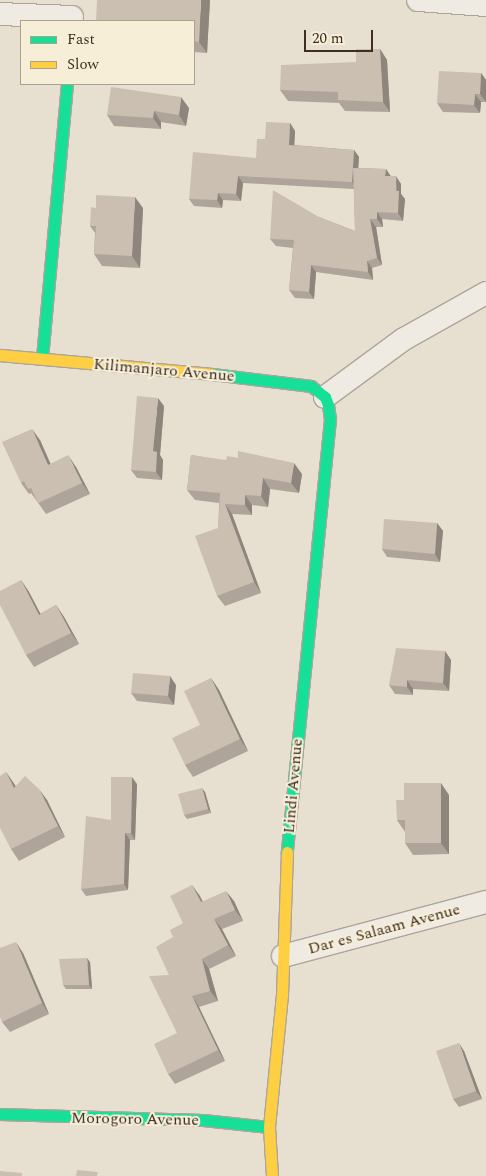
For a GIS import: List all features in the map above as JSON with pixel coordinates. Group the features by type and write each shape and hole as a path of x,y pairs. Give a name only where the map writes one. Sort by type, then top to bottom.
{"street":[{"path":"418,0 486,5"},
{"path":"0,14 72,13"},
{"path":"42,358 67,85"},
{"path":"325,397 404,339 486,293"},
{"name":"Kilimanjaro Avenue","path":"0,355 290,381 311,386 325,397"},
{"name":"Lindi Avenue","path":"272,1176 269,1127 283,956 284,885 330,419 325,397"},
{"name":"Dar es Salaam Avenue","path":"283,956 486,902"},
{"name":"Morogoro Avenue","path":"0,1114 27,1117 203,1120 269,1127"}],"building":[{"path":"97,0 201,0 199,42 195,41 195,20 96,20"},
{"path":"356,49 380,49 383,102 338,100 338,92 280,90 281,65 356,62"},
{"path":"439,71 481,73 480,94 475,94 474,105 437,103"},
{"path":"111,87 181,97 179,115 154,111 153,118 107,115"},
{"path":"266,122 290,123 289,145 354,150 352,182 238,176 236,194 218,193 217,200 189,199 193,152 256,158 257,139 265,139"},
{"path":"353,168 386,169 385,176 396,176 396,191 399,191 398,213 377,212 377,219 370,219 377,258 367,261 368,272 311,265 309,292 289,290 294,240 270,239 273,190 319,217 355,231"},
{"path":"96,195 135,197 132,256 94,254 96,226 90,226 91,207 96,208"},
{"path":"137,396 158,398 153,451 157,452 156,472 131,470"},
{"path":"32,429 48,465 68,455 82,483 38,503 31,488 28,489 24,481 21,483 2,442"},
{"path":"238,451 294,463 291,483 263,478 261,496 245,495 245,505 225,504 254,582 217,596 195,536 218,528 220,493 187,490 191,455 226,460 227,456 238,458"},
{"path":"384,519 437,523 435,554 382,549"},
{"path":"21,580 39,615 56,605 71,633 26,655 0,605 0,591"},
{"path":"396,648 445,651 443,683 407,680 407,687 389,685"},
{"path":"133,673 170,676 168,696 131,693"},
{"path":"211,678 240,739 185,765 172,738 200,725 184,691"},
{"path":"6,772 14,788 25,776 39,789 58,826 11,849 0,828 0,776"},
{"path":"111,777 132,777 131,833 125,833 124,884 81,889 86,816 111,820"},
{"path":"404,783 441,783 441,843 405,843 405,820 397,820 396,800 404,800"},
{"path":"202,788 208,809 184,815 178,794"},
{"path":"192,885 201,902 226,891 235,910 214,919 228,945 202,959 210,991 192,996 218,1050 168,1074 154,1044 177,1033 149,976 169,975 156,947 173,937 170,930 183,923 170,896"},
{"path":"16,942 42,1003 2,1022 0,1017 0,948"},
{"path":"87,958 89,985 63,985 59,959"},
{"path":"459,1043 476,1091 453,1099 436,1051"},
{"path":"77,1170 98,1172 97,1176 76,1176"},
{"path":"0,1171 22,1173 22,1176 0,1176"}],"traffic: fast":[{"path":"42,358 67,85"},
{"path":"212,374 311,386 325,397 328,405 330,419 287,852"},
{"path":"0,1114 203,1120 269,1127"}],"traffic: slow":[{"path":"0,355 212,374"},
{"path":"272,1176 269,1127 282,995 287,852"}]}
